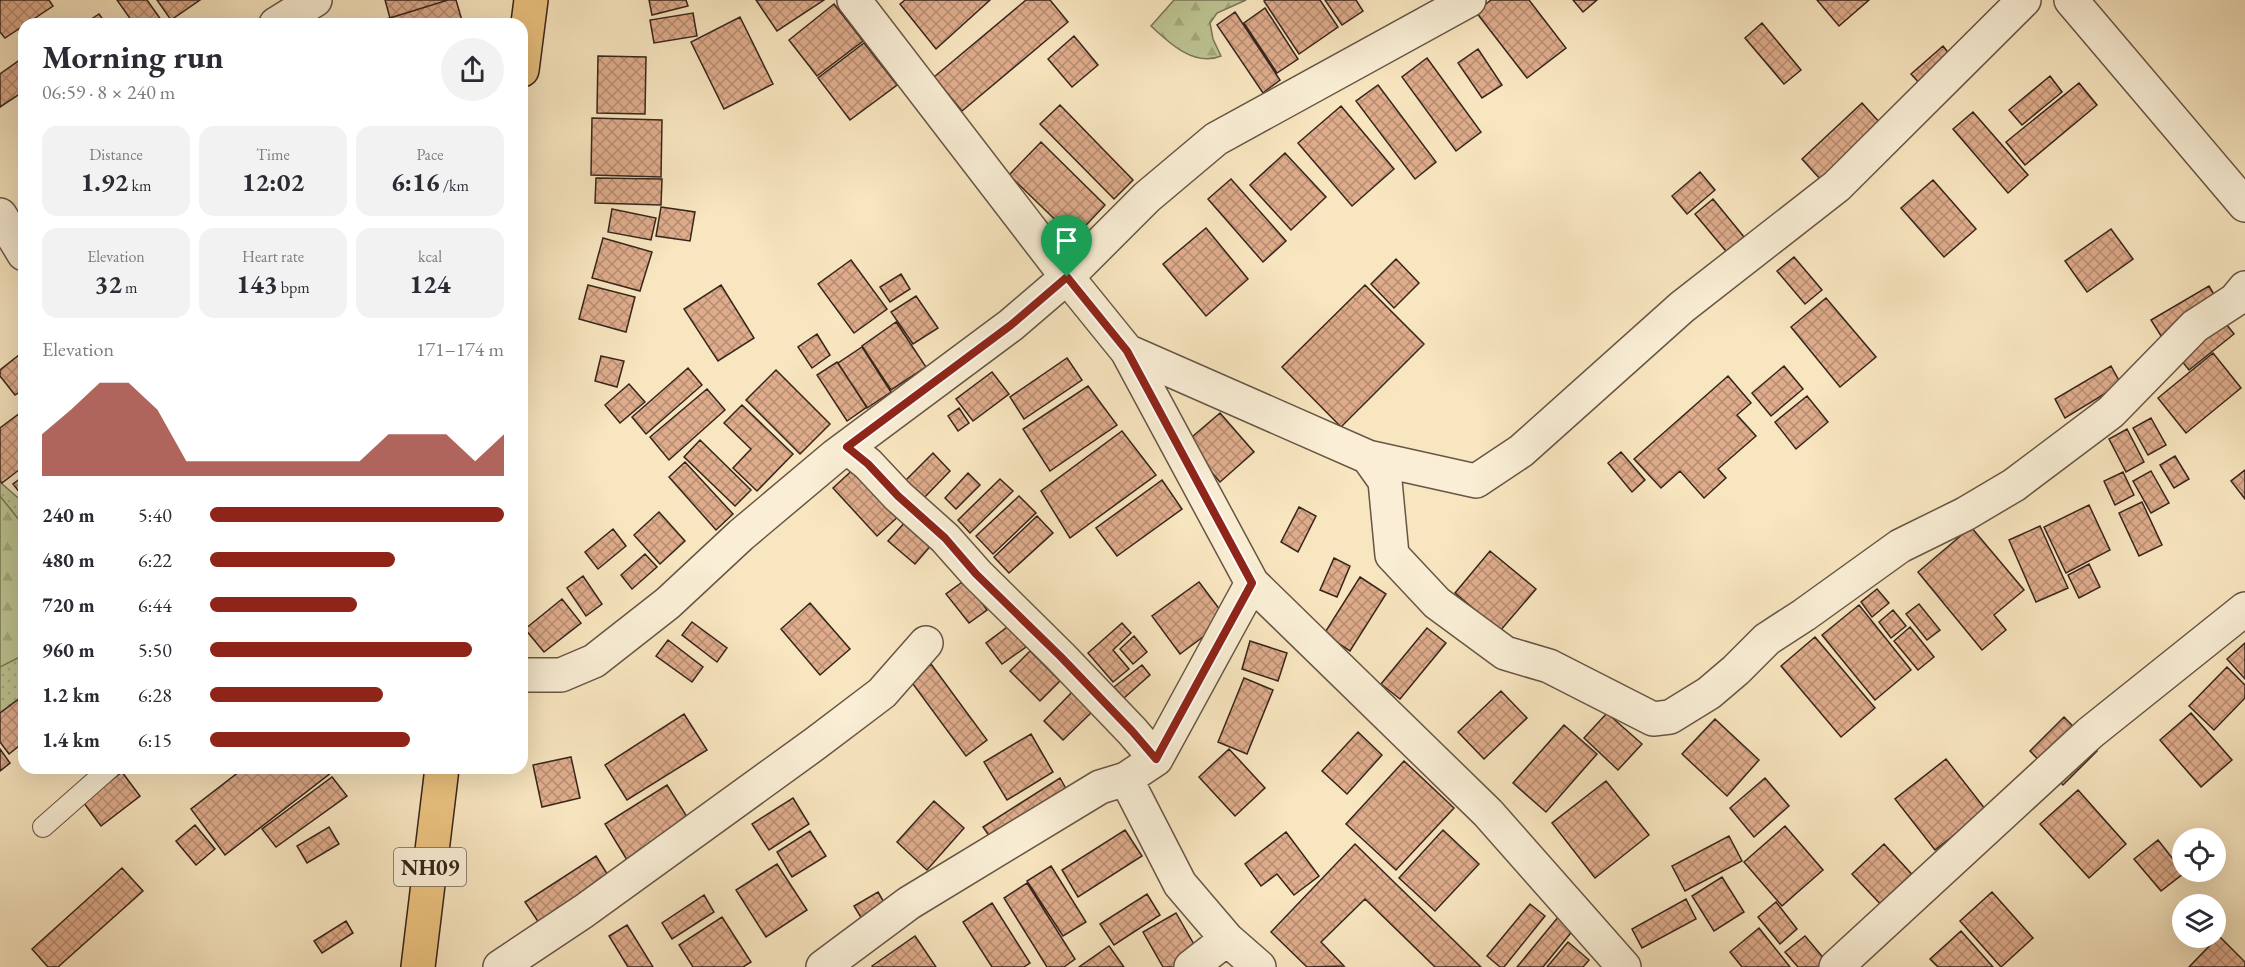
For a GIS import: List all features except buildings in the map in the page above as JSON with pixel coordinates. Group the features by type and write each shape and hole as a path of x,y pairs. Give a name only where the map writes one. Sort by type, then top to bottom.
{"main road":[{"path":"528,23 531,0"},
{"name":"NH09","path":"418,967 441,774"}],"street":[{"path":"286,18 315,0"},
{"path":"528,675 561,675 594,661 668,603 741,535 847,447 1011,325 1067,277 1147,197 1216,139 1469,0"},
{"path":"1127,351 1368,457 1476,481 1521,451 1682,307 1837,186 2024,0"},
{"path":"2071,0 2245,205"},
{"path":"866,4 1067,277 1127,351 1252,583 1488,813 1624,967"},
{"path":"7,219 18,242"},
{"path":"1368,457 1385,480 1392,555 1437,603 1505,653 1549,666 1653,719 1670,717 1709,693 1767,639 1900,546 1965,514 2013,485 2112,412 2195,326 2235,300 2245,288"},
{"path":"847,447 868,464 898,496 945,538 976,574 1060,656 1156,759"},
{"path":"823,967 909,903 1100,787 1126,779 1156,759 1252,583"},
{"path":"1836,967 2090,732 2245,609"},
{"path":"500,967 594,904 873,700 882,693 926,643"},
{"path":"1126,779 1180,884 1227,939 1259,967"},
{"path":"1191,967 1227,939"}],"lane":[{"path":"43,827 103,774"}],"green space":[{"path":"1174,0 1246,0 1217,13 1210,23 1213,39 1221,56 1211,59 1192,56 1166,40 1151,26"},
{"path":"0,482 18,498 18,712 0,719"},
{"path":"0,496 18,518 18,658 0,667"}],"route":[{"path":"1067,277 1127,351 1252,583 1156,759 1060,656 976,574 945,538 898,496 868,464 847,447 1011,325 1067,277"}]}
